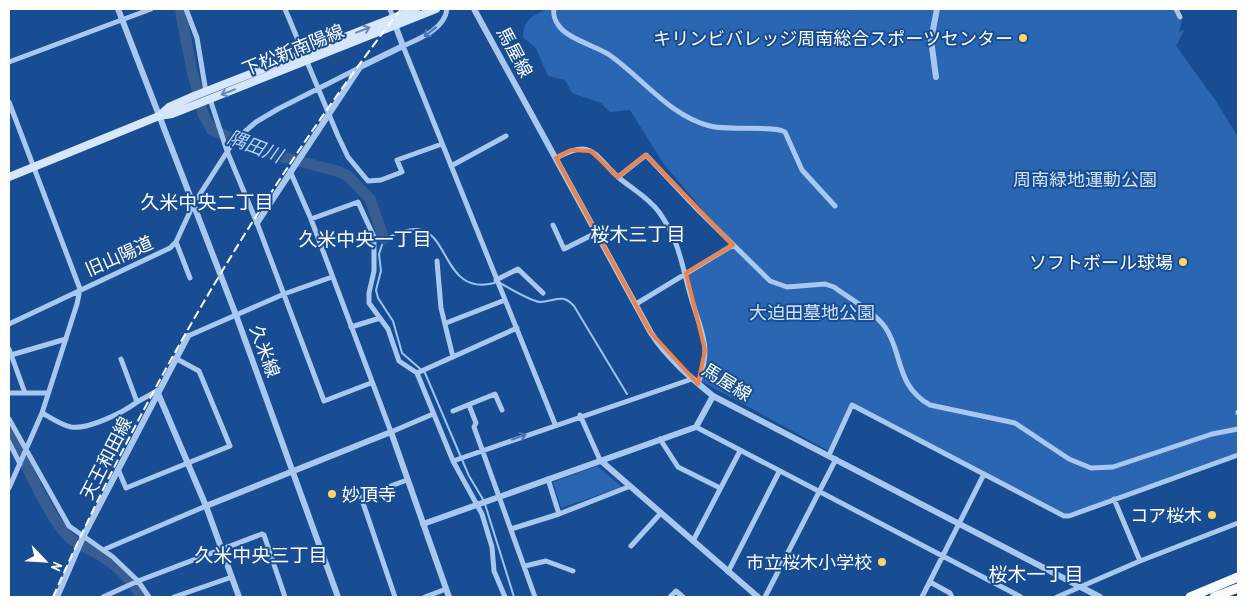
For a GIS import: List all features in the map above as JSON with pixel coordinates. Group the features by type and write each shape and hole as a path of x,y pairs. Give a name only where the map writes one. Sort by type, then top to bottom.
{"highway":[{"path":"1190,597 1238,577"},
{"path":"1214,597 1238,588"}],"main road":[{"name":"下松新南陽線","path":"9,177 159,116 172,114 196,100 306,62 394,22 416,9"},
{"name":"下松新南陽線","path":"207,96 303,53 436,9"}],"street":[{"name":"久米線","path":"118,9 236,315 338,597"},
{"path":"9,62 151,9"},
{"path":"186,9 197,38 207,96 324,401 371,384"},
{"path":"285,9 328,115 348,157 368,181 381,180 402,172 398,160 442,144"},
{"path":"390,9 496,280 555,424"},
{"path":"257,223 360,67 425,36 436,28 447,9"},
{"name":"馬屋線","path":"474,9 660,346 698,384 713,396 960,522 1100,597"},
{"path":"554,9 553,14 559,26 565,32 607,54 685,116 711,127 756,130 776,128 785,132 802,170 835,206"},
{"path":"936,77 931,40 937,9"},
{"path":"1176,9 1180,17"},
{"name":"旧山陽道","path":"9,488 42,413 46,393 66,339 80,289 159,255 176,242 193,205 234,141 256,122 278,109 360,67"},
{"path":"9,102 80,289 9,324"},
{"path":"451,166 506,136"},
{"path":"556,158 571,150 582,149 591,151 608,164 618,177 658,210 681,252 684,274 705,350 704,367 698,384"},
{"path":"618,177 646,155 732,246 761,274 775,284 792,287 830,285 880,322 890,336 902,373 923,402 936,408 1015,423 1069,458 1087,467 1113,467 1212,434 1238,429"},
{"path":"290,172 311,219 371,384 391,432 449,597"},
{"path":"311,219 358,202 374,237 374,271 369,293 369,303 388,329 399,361 417,373 453,461 478,505 492,547 494,572 504,597"},
{"path":"553,225 564,249 596,232"},
{"path":"176,242 190,278"},
{"path":"636,304 732,246"},
{"path":"437,261 441,308 453,357"},
{"path":"496,280 518,269 543,293"},
{"path":"188,336 284,294 332,277"},
{"path":"446,323 505,300"},
{"path":"351,327 380,318"},
{"path":"417,373 517,328"},
{"name":"天王和田線","path":"57,597 83,537 157,391 188,336"},
{"path":"11,355 66,339"},
{"path":"9,349 25,393"},
{"path":"121,358 137,402"},
{"path":"118,468 126,488 230,446 200,371 175,358"},
{"path":"453,461 692,378"},
{"path":"42,413 71,427 87,424 124,412 157,391 206,506 239,597"},
{"path":"9,393 46,393"},
{"path":"453,411 495,394 502,410"},
{"path":"423,524 660,438 696,427 713,396"},
{"path":"469,405 476,423 474,427 484,450 535,597"},
{"path":"829,455 852,405 1064,516 1069,516 1238,455"},
{"path":"103,550 433,414"},
{"path":"580,416 600,460 628,487 758,597"},
{"path":"9,419 69,526 103,550 138,581 149,597"},
{"path":"696,427 1021,597"},
{"path":"660,438 678,467 720,488"},
{"path":"9,442 20,464"},
{"path":"693,541 740,451"},
{"path":"765,597 836,459"},
{"path":"728,572 779,472"},
{"path":"922,597 984,474"},
{"path":"396,597 361,497 407,480"},
{"path":"548,480 559,514"},
{"path":"511,528 559,514 628,487"},
{"path":"1114,499 1140,561"},
{"path":"632,546 660,514"},
{"path":"1057,597 1140,561 1238,523"},
{"path":"103,597 112,595 138,581 262,534 264,535 285,597"},
{"path":"525,566 546,562 573,571"},
{"path":"174,597 232,578"},
{"path":"930,582 950,593 952,597"},
{"path":"425,597 446,589"},
{"path":"670,597 676,591 683,597"}],"highlighted area":[{"path":"571,150 591,151 618,177 646,155 733,245 686,273 705,350 698,384 651,333 556,158"}],"green space":[{"name":"周南緑地運動公園","path":"548,9 1176,9 1182,21 1179,32 1185,29 1176,46 1216,101 1238,137 1238,455 1065,517 853,405 829,451 701,381 705,368 705,341 703,328 686,275 734,247 663,163 630,110 610,112 601,103 572,93 565,80 548,76 536,48 523,37 527,22 537,14"},
{"path":"597,466 622,487 561,508 553,482"}],"waterway":[{"name":"隅田川","path":"180,9 192,71 203,114 212,130 275,155 337,171 348,176 370,199 384,239"},
{"path":"514,597 484,501 469,476 425,373 402,353 393,321 378,298 376,290 381,271 379,254 384,239 404,231 417,229 428,233 436,241 457,273 467,281 480,285 498,282 526,297 541,302 559,299 570,302 627,394"},
{"path":"9,428 45,503 63,530 71,539 105,558 117,568 142,597"}],"railway":[{"path":"53,597 127,443 209,292 301,148 350,77 401,9"}],"place":[{"name":"キリンビバレッジ周南総合スポーツセンター","path":"1023,38"},
{"name":"ソフトボール球場","path":"1183,262"},
{"name":"妙頂寺","path":"332,494"},
{"name":"コア桜木","path":"1212,515"},
{"name":"市立桜木小学校","path":"882,562"}],"district":[{"name":"久米中央二丁目","path":"207,202"},
{"name":"桜木三丁目","path":"638,234"},
{"name":"久米中央一丁目","path":"365,239"},
{"name":"久米中央三丁目","path":"261,555"},
{"name":"桜木一丁目","path":"1036,574"}],"park label":[{"name":"大迫田墓地公園","path":"812,312"}]}
